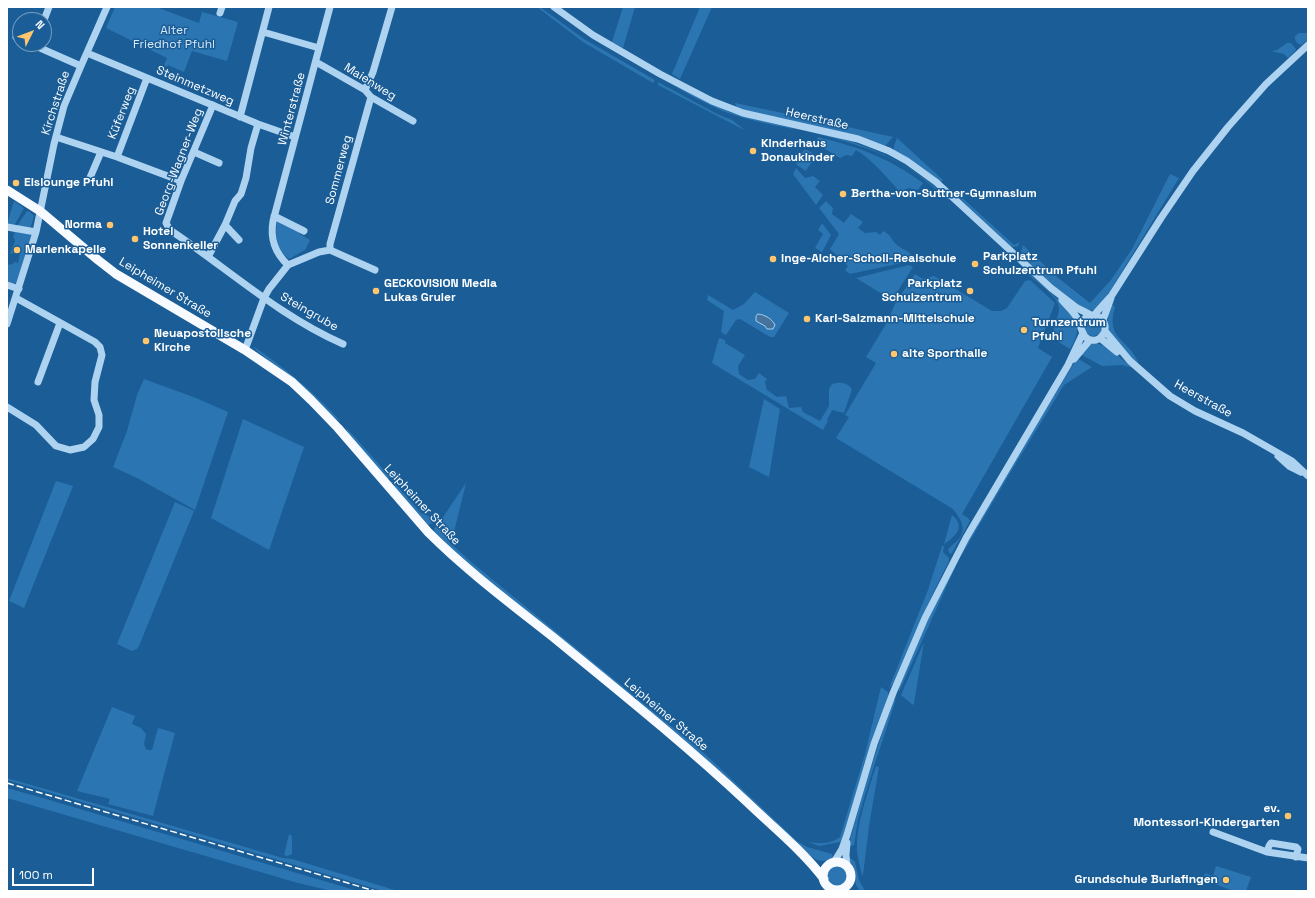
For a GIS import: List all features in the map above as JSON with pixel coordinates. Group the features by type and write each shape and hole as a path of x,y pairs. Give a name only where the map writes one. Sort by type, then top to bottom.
{"main road":[{"name":"Leipheimer Straße","path":"7,190 40,211 116,274 245,350 292,382 308,396 428,532 445,549 624,695 708,766 806,858 824,879"},
{"name":"Leipheimer Straße","path":"806,858 820,865 832,863"},
{"path":"841,862 847,865 851,873 850,880 846,886 841,890 830,887 824,879 824,872 832,863 841,862"},
{"path":"850,880 856,891"}],"street":[{"name":"Kirchstraße","path":"7,324 36,232 64,106 107,7"},
{"path":"240,117 269,7"},
{"name":"Winterstraße","path":"288,265 277,250 271,233 274,216 330,7"},
{"path":"365,90 373,72 392,7"},
{"name":"Heerstraße","path":"554,7 594,35 660,74 712,101 744,113 858,139 888,151 906,161 936,182 1051,288 1077,308 1092,315"},
{"path":"263,32 319,48"},
{"path":"1104,320 1112,296 1161,218 1193,171 1266,84 1308,46"},
{"path":"49,52 81,66"},
{"name":"Steinmetzweg","path":"87,53 240,117 295,137"},
{"name":"Maienweg","path":"316,62 365,90 371,96 413,121"},
{"name":"Küferweg","path":"118,157 147,78"},
{"name":"Sommerweg","path":"330,250 330,244 371,96"},
{"name":"Georg-Wagner-Weg","path":"213,105 181,181 166,223 170,230 264,298"},
{"path":"208,257 225,225 235,200 241,194 258,124"},
{"path":"56,137 118,157 181,181"},
{"path":"89,180 101,152"},
{"path":"194,152 219,163"},
{"path":"274,216 304,231"},
{"path":"225,225 239,240"},
{"path":"7,227 36,232"},
{"path":"245,350 269,288 288,265 319,252 330,250 375,270"},
{"path":"7,285 19,289"},
{"name":"Heerstraße","path":"1051,288 1076,316 1083,333"},
{"path":"1081,326 1084,319 1092,315 1112,296"},
{"path":"7,407 36,425 59,448 70,450 84,447 93,439 99,427 99,415 94,400 95,382 102,355 100,347 95,342 16,298"},
{"name":"Steingrube","path":"264,298 320,333 343,344"},
{"path":"1068,365 1090,340 1100,338 1105,331 1106,327 1104,320 1100,316 1092,315"},
{"path":"38,382 60,323"},
{"name":"Heerstraße","path":"1105,331 1130,361"},
{"path":"1083,333 1086,338 1090,340"},
{"path":"832,863 842,848 848,835 874,744 893,693 925,618 966,538 1068,365 1083,333"},
{"name":"Heerstraße","path":"1100,338 1130,361 1161,388 1182,403 1242,433 1292,461 1308,476 1292,468 1270,449"},
{"path":"1213,832 1267,852 1271,844 1296,847 1298,848 1296,857 1308,858"},
{"path":"847,865 846,855 848,835"}],"green space":[{"name":"Alter Friedhof Pfuhl","path":"115,7 156,7 199,23 202,12 238,22 227,61 192,51 184,72 168,65 167,67 164,65 167,58 106,28"},
{"path":"537,7 540,7 584,39 655,80 653,83 583,42"},
{"path":"623,7 635,7 623,48 612,42"},
{"path":"700,7 712,7 680,79 672,74"},
{"path":"1299,33 1308,33 1308,40 1301,45 1297,43 1295,39 1295,36"},
{"path":"1287,43 1291,43 1296,49 1288,58 1284,54 1271,51 1277,50"},
{"path":"662,79 729,112 800,130 764,123 728,113 686,93"},
{"path":"658,82 717,114 732,120 746,131 658,85"},
{"path":"735,103 893,137 885,146 737,108"},
{"path":"811,132 824,134 854,143 869,148 883,154 890,158"},
{"path":"818,137 873,154 886,160 923,183 918,190 909,188 900,192 880,170 862,154 856,150 852,156 846,155 840,158 815,143"},
{"path":"897,138 943,180 940,183 894,152 894,146"},
{"path":"804,150 816,155 806,171 797,165 796,162"},
{"path":"796,168 805,178 813,176 820,181 815,187 823,195 816,205 793,174"},
{"path":"915,173 924,179 949,199 948,200"},
{"path":"1170,174 1179,178 1109,293 1096,309 1086,309 1068,298 1023,257 1021,253 1023,245 1057,277 1090,303 1111,280 1132,249"},
{"path":"958,194 1014,245 1020,242 1018,246 1011,246 957,196"},
{"path":"14,201 24,208 14,226 7,224"},
{"path":"826,201 833,208 832,214 844,223 851,214 863,222 858,228 865,233 876,232 880,235 883,231 890,236 897,245 912,255 916,261 915,263 911,261 850,274 845,270 848,266 830,249 839,234 819,208"},
{"path":"27,211 34,216 30,229 17,226"},
{"path":"277,220 310,240 305,250 289,259 281,251 276,236"},
{"path":"822,223 831,235 822,252 815,248 823,234 818,230"},
{"path":"15,230 29,233 31,235 17,283 14,284 7,283 7,265 13,264 14,262 18,263 21,248 17,245 13,252 14,253 10,254 15,241 13,238"},
{"path":"909,265 913,267 892,300 856,278"},
{"path":"1027,273 1031,275 1044,286"},
{"path":"915,274 923,279 934,276 992,311 1001,311 1007,308 1025,281 1030,280 1055,303 1038,348 1052,357 962,514 970,521 950,554 948,550 960,537 963,529 959,517 953,509 836,438 849,417 845,415 876,363 866,357 886,324 896,302"},
{"path":"755,292 789,313 774,337 770,337 740,319 736,320 726,335 721,332 724,311 707,300 708,295 733,310 744,304"},
{"path":"1051,293 1069,311 1076,322 1077,333 1070,349 1060,343 1054,336 1054,327 1059,313 1058,304"},
{"path":"1111,304 1115,307 1113,326 1115,333 1134,354 1138,362 1137,364 1110,333 1108,320"},
{"path":"1093,318 1099,321 1102,327 1099,333 1093,336 1087,333 1084,327 1087,321"},
{"path":"719,338 725,340 725,343 745,355 738,366 739,374 748,380 755,379 759,373 767,379 765,382 767,390 777,397 786,396 789,408 801,407 803,412 820,421 829,406 829,389 832,384 841,383 848,385 852,389 844,413 832,410 823,430 712,363"},
{"path":"1093,343 1104,346 1114,352 1133,368 1122,365 1102,366 1080,354 1086,347"},
{"path":"253,346 299,381 340,421 333,418 295,380 258,352"},
{"path":"1077,358 1092,367 1064,385 961,556 961,553 1007,472"},
{"path":"144,379 196,398 228,412 195,510 137,478 113,467 127,431 137,395"},
{"path":"764,399 780,409 769,477 749,467"},
{"path":"243,419 304,447 269,550 211,518"},
{"path":"346,428 391,478 388,479 350,437"},
{"path":"56,481 73,486 24,608 9,601"},
{"path":"390,482 394,482 421,513 430,517 433,523 428,525"},
{"path":"466,483 452,540 441,520"},
{"path":"175,502 194,511 139,646 137,649 132,651 117,644"},
{"path":"952,515 958,523 958,531 944,544"},
{"path":"436,526 440,527 449,542 470,561 705,754 797,841 807,847 832,854 833,858 822,861 812,857 703,756 468,564 435,532 434,529"},
{"path":"942,546 944,546 943,552 949,558 949,561 934,591 893,684 889,688 928,590"},
{"path":"958,561 899,692 899,686 928,619 956,562"},
{"path":"924,642 914,703 913,705 901,695"},
{"path":"881,687 888,692 888,696 843,839 840,842 819,846 808,842 825,843 840,837 865,754"},
{"path":"896,699 858,819 854,845 850,846 849,844 864,790 893,702"},
{"path":"112,707 135,716 132,724 141,728 146,734 144,744 148,750 152,750 158,728 175,733 153,816 108,804 110,799 77,791"},
{"path":"876,766 879,767 862,875 857,851 858,830"},
{"path":"7,778 283,858 292,859 398,891 383,891 7,780"},
{"path":"7,788 358,891 332,891 298,883 7,798"},
{"path":"289,834 292,836 292,854 288,856 284,855"},
{"path":"848,857 855,862 859,880 865,891 860,891 856,885 853,868"},
{"path":"837,866 844,869 847,876 844,883 837,886 830,883 827,876 830,869"},
{"path":"1216,866 1251,877 1246,891 1234,891 1203,880 1205,873 1213,876"}],"shaded area":[{"path":"758,314 766,316 772,321 775,325 773,329 767,329 765,326 756,321"}],"railway":[{"path":"7,783 375,891"}],"place":[{"name":"Kinderhaus Donaukinder","path":"753,151"},
{"name":"Eislounge Pfuhl","path":"16,183"},
{"name":"Bertha-von-Suttner-Gymnasium","path":"843,194"},
{"name":"Norma","path":"110,225"},
{"name":"Hotel Sonnenkeller","path":"135,239"},
{"name":"Marienkapelle","path":"17,250"},
{"name":"Inge-Aicher-Scholl-Realschule","path":"773,259"},
{"name":"Parkplatz Schulzentrum Pfuhl","path":"975,264"},
{"name":"GECKOVISION Media Lukas Gruler","path":"376,291"},
{"name":"Parkplatz Schulzentrum","path":"970,291"},
{"name":"Karl-Salzmann-Mittelschule","path":"807,319"},
{"name":"Turnzentrum Pfuhl","path":"1024,330"},
{"name":"Neuapostolische Kirche","path":"146,341"},
{"name":"alte Sporthalle","path":"894,354"},
{"name":"ev. Montessori-Kindergarten","path":"1288,816"},
{"name":"Grundschule Burlafingen","path":"1226,880"}]}
